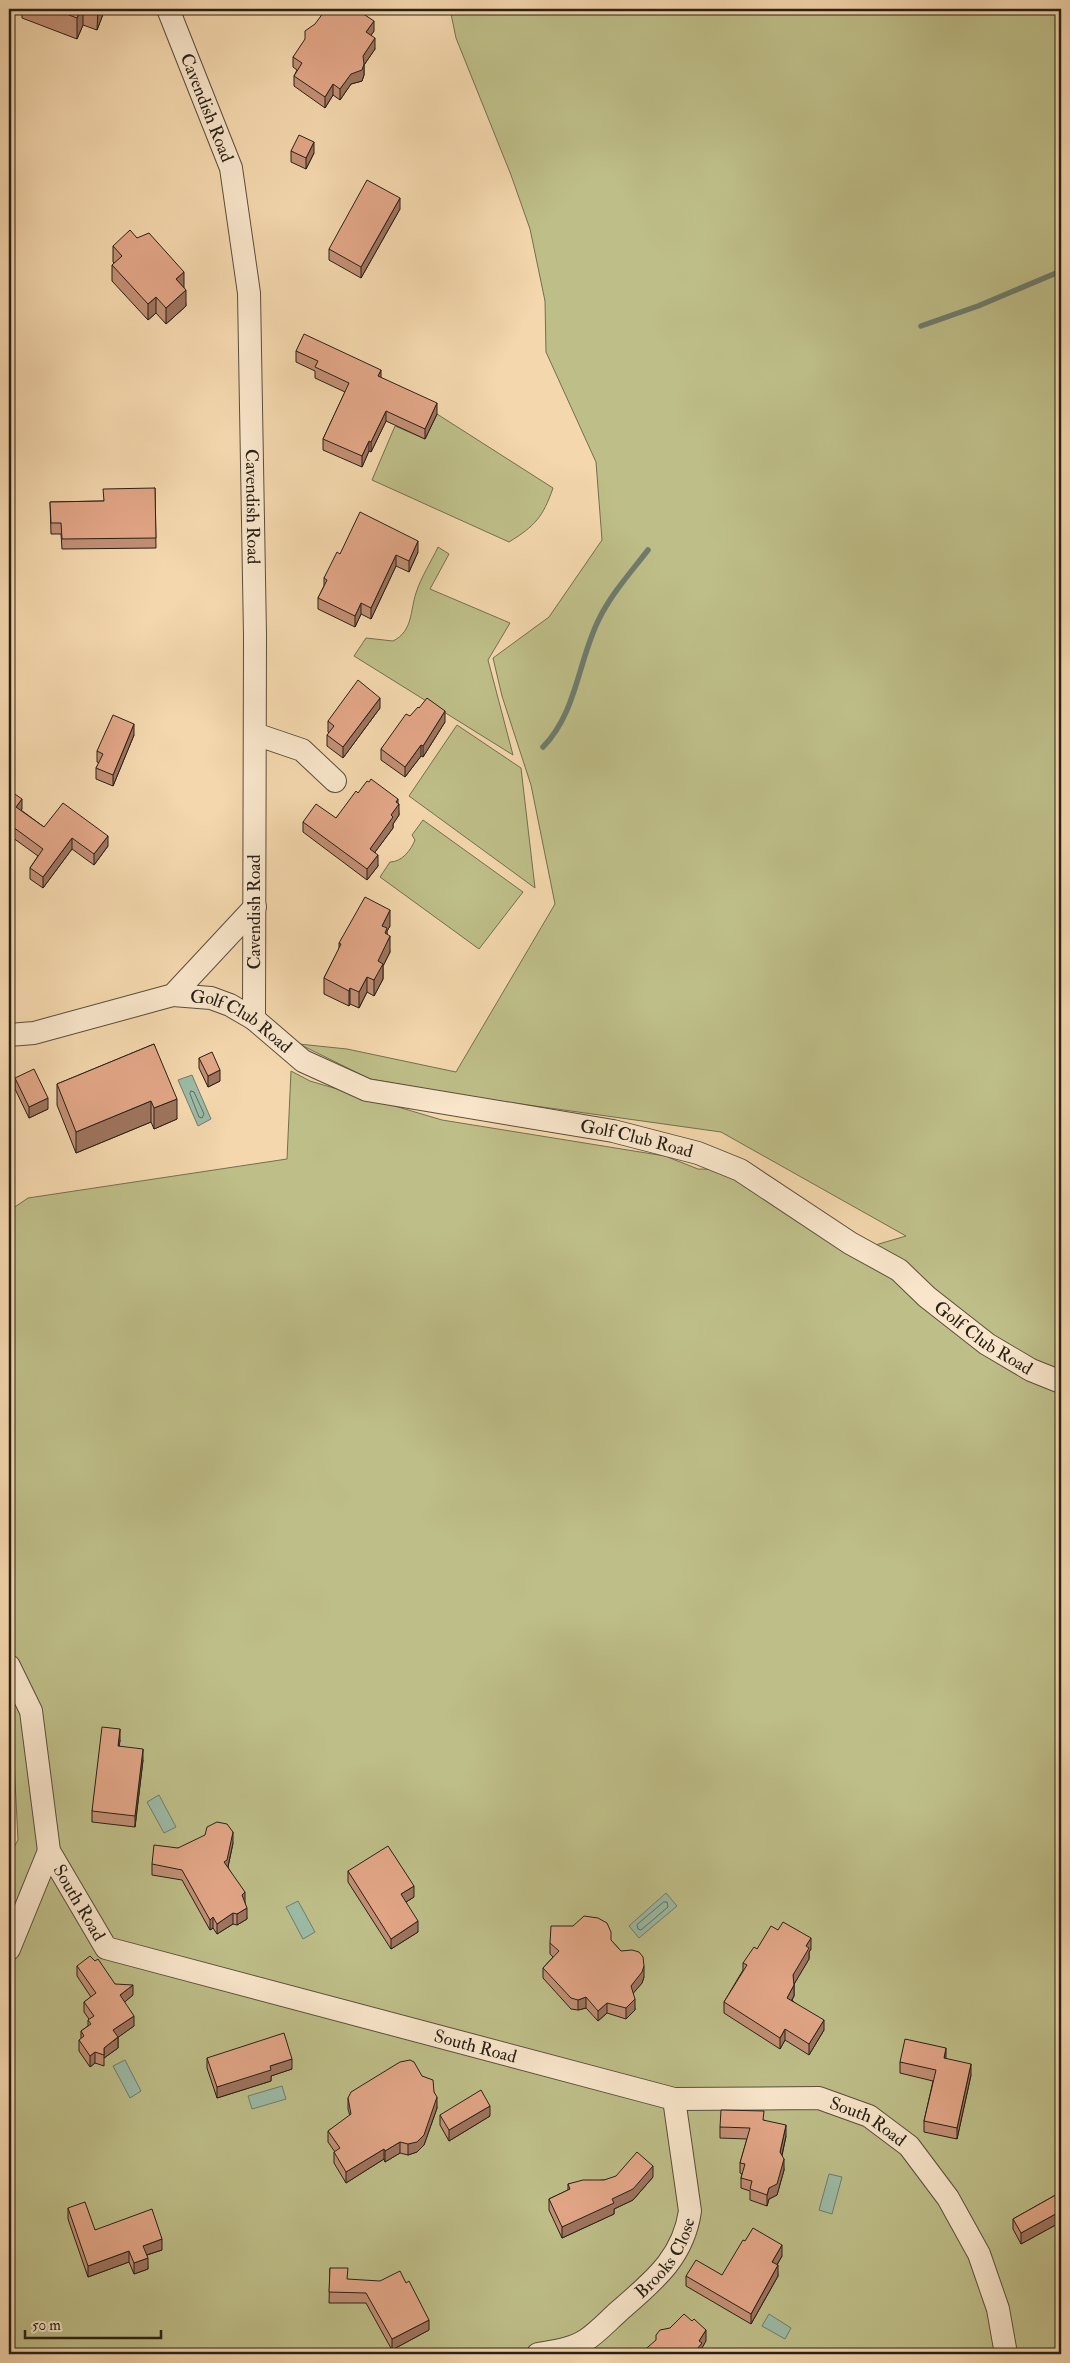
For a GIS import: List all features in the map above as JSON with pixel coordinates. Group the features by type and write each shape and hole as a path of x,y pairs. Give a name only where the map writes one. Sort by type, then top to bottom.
{"street":[{"name":"Cavendish Road","path":"168,9 231,168 249,293 256,634 254,1019"},
{"path":"255,734 302,750 334,780"},
{"path":"9,1035 34,1033 173,995 254,907"},
{"name":"Golf Club Road","path":"173,995 211,998 230,1005 254,1019 303,1061 367,1090 613,1131 698,1153 740,1170 850,1243 899,1270 928,1297 987,1344 1031,1370 1061,1382"},
{"name":"South Road","path":"9,1666 31,1711 49,1851 106,1948 674,2100 818,2098 869,2116 909,2146 948,2198 982,2263 998,2308 1006,2354"},
{"path":"9,1949 49,1851"},
{"name":"Brooks Close","path":"538,2354 566,2349 586,2340 657,2278 681,2243 688,2227 690,2211 674,2100"}],"green space":[{"path":"450,9 1061,9 1061,2354 9,2354 9,1856 18,1840 12,1721 9,1712 9,1211 28,1198 287,1159 291,1071 310,1081 442,1120 665,1156 698,1169 740,1170 872,1246 906,1236 721,1132 478,1098 370,1079 299,1044 347,1049 456,1072 555,904 531,785 502,696 493,658 549,617 602,540 596,462 546,352 545,301 530,229 511,175 456,38"},
{"path":"437,414 553,488 542,514 532,526 509,542 372,480 395,426 425,439"},
{"path":"438,547 449,554 430,589 510,623 488,660 513,755 354,656 366,638 393,641 404,632 410,620 418,587"},
{"path":"457,725 521,768 535,888 409,796"},
{"path":"423,820 523,892 479,949 380,877 390,862 402,858 411,848 415,840 412,835"}],"water":[{"path":"192,1075 211,1119 198,1126 178,1080"},
{"path":"159,1795 176,1827 164,1833 147,1802"},
{"path":"666,1893 677,1906 639,1938 629,1926"},
{"path":"298,1901 315,1932 303,1939 286,1907"},
{"path":"125,2060 141,2091 130,2098 113,2066"},
{"path":"282,2086 286,2099 252,2109 248,2096"},
{"path":"829,2174 842,2177 832,2214 819,2210"},
{"path":"769,2314 791,2328 785,2339 762,2326"}],"building":[{"path":"53,9 81,9 77,18"},
{"path":"326,9 332,9 338,13 341,9 356,9 374,21 366,32 375,38 363,56 364,64 362,70 351,74 340,89 333,84 325,97 294,76 302,63 293,57 305,39 305,31 315,24"},
{"path":"299,135 314,142 306,158 291,151"},
{"path":"367,180 400,198 361,267 329,249"},
{"path":"130,230 137,238 149,233 184,272 176,279 186,290 166,308 156,297 148,304 112,265 122,256 113,246"},
{"path":"304,334 381,370 378,376 437,403 425,429 386,411 362,456 323,439 349,383 315,367 318,361 296,351"},
{"path":"155,488 156,538 62,539 61,523 51,523 50,502 104,501 103,489"},
{"path":"360,512 418,541 409,561 396,555 371,608 361,603 355,616 318,598 327,580 324,578 337,552 340,554"},
{"path":"358,680 380,698 343,747 327,735 334,726 328,721"},
{"path":"427,698 445,711 423,746 421,745 405,767 381,749 406,714 410,716"},
{"path":"113,715 134,724 113,775 96,768 103,754 97,751"},
{"path":"371,779 398,799 396,802 399,804 391,815 393,817 370,849 378,855 367,869 303,822 316,804 336,818 356,791 358,793 367,781 369,782"},
{"path":"9,790 22,799 16,807 44,827 63,803 108,836 94,854 72,838 43,877 30,868 43,849 9,824"},
{"path":"365,897 390,910 382,926 387,928 385,933 390,936 378,961 383,964 374,980 367,977 359,992 350,988 349,991 324,978 341,944 339,943"},
{"path":"154,1044 177,1099 154,1108 151,1101 76,1132 57,1084"},
{"path":"212,1052 220,1070 208,1076 199,1058"},
{"path":"34,1069 48,1098 29,1107 15,1078"},
{"path":"102,1727 120,1729 118,1746 143,1749 135,1816 92,1811"},
{"path":"217,1822 227,1824 233,1832 227,1860 224,1862 245,1892 242,1895 247,1908 237,1914 233,1913 217,1924 213,1917 210,1920 182,1870 152,1864 154,1845 178,1848 205,1835 207,1827"},
{"path":"388,1846 414,1886 401,1894 418,1921 391,1939 348,1871"},
{"path":"584,1916 598,1918 607,1923 611,1932 611,1940 621,1951 632,1950 639,1952 643,1957 644,1966 642,1972 631,1986 635,1999 626,2008 607,2003 598,2011 586,1997 578,2000 571,1998 543,1968 559,1951 550,1943 551,1926 573,1926"},
{"path":"783,1922 811,1938 806,1946 809,1948 793,1975 794,1985 787,1998 824,2020 809,2044 785,2029 780,2038 724,2002 747,1965 743,1963 754,1947 757,1949 771,1926 778,1930"},
{"path":"90,1956 95,1961 98,1959 115,1984 133,1985 120,1995 134,2016 113,2030 118,2037 104,2048 104,2055 95,2052 90,2056 79,2040 84,2036 81,2031 91,2024 88,2020 94,2016 84,2002 96,1993 77,1966"},
{"path":"284,2033 292,2059 270,2066 271,2070 217,2087 207,2058"},
{"path":"905,2039 946,2048 944,2058 971,2064 957,2128 924,2121 936,2070 900,2062"},
{"path":"410,2060 414,2062 422,2076 433,2080 434,2092 437,2097 424,2135 417,2142 408,2144 400,2142 385,2151 384,2149 346,2172 334,2152 340,2148 328,2131 351,2114 348,2098 351,2092 400,2062"},
{"path":"481,2090 490,2106 449,2130 440,2115"},
{"path":"721,2110 764,2111 763,2120 786,2125 780,2152 784,2159 777,2184 769,2188 767,2195 750,2189 752,2181 741,2178 745,2164 740,2163 750,2128 720,2127"},
{"path":"637,2152 653,2166 633,2189 612,2199 614,2203 562,2227 549,2199 570,2189 568,2184 583,2180 604,2180 616,2176"},
{"path":"1061,2192 1061,2211 1021,2233 1013,2219"},
{"path":"85,2202 95,2230 152,2209 162,2239 143,2246 148,2258 134,2263 129,2251 88,2266 68,2208"},
{"path":"753,2228 782,2245 772,2262 778,2265 751,2314 686,2276 696,2260 722,2275 743,2240 745,2241"},
{"path":"330,2268 348,2268 347,2279 380,2281 400,2271 406,2283 409,2281 429,2320 392,2339 366,2293 329,2292"},
{"path":"684,2314 692,2321 694,2319 706,2330 699,2341 702,2343 693,2354 640,2354 656,2340 656,2335 660,2330 670,2328"}],"waterway":[{"path":"921,326 978,306 1061,271"},
{"path":"543,747 563,718 592,635 604,609 648,550"}]}
